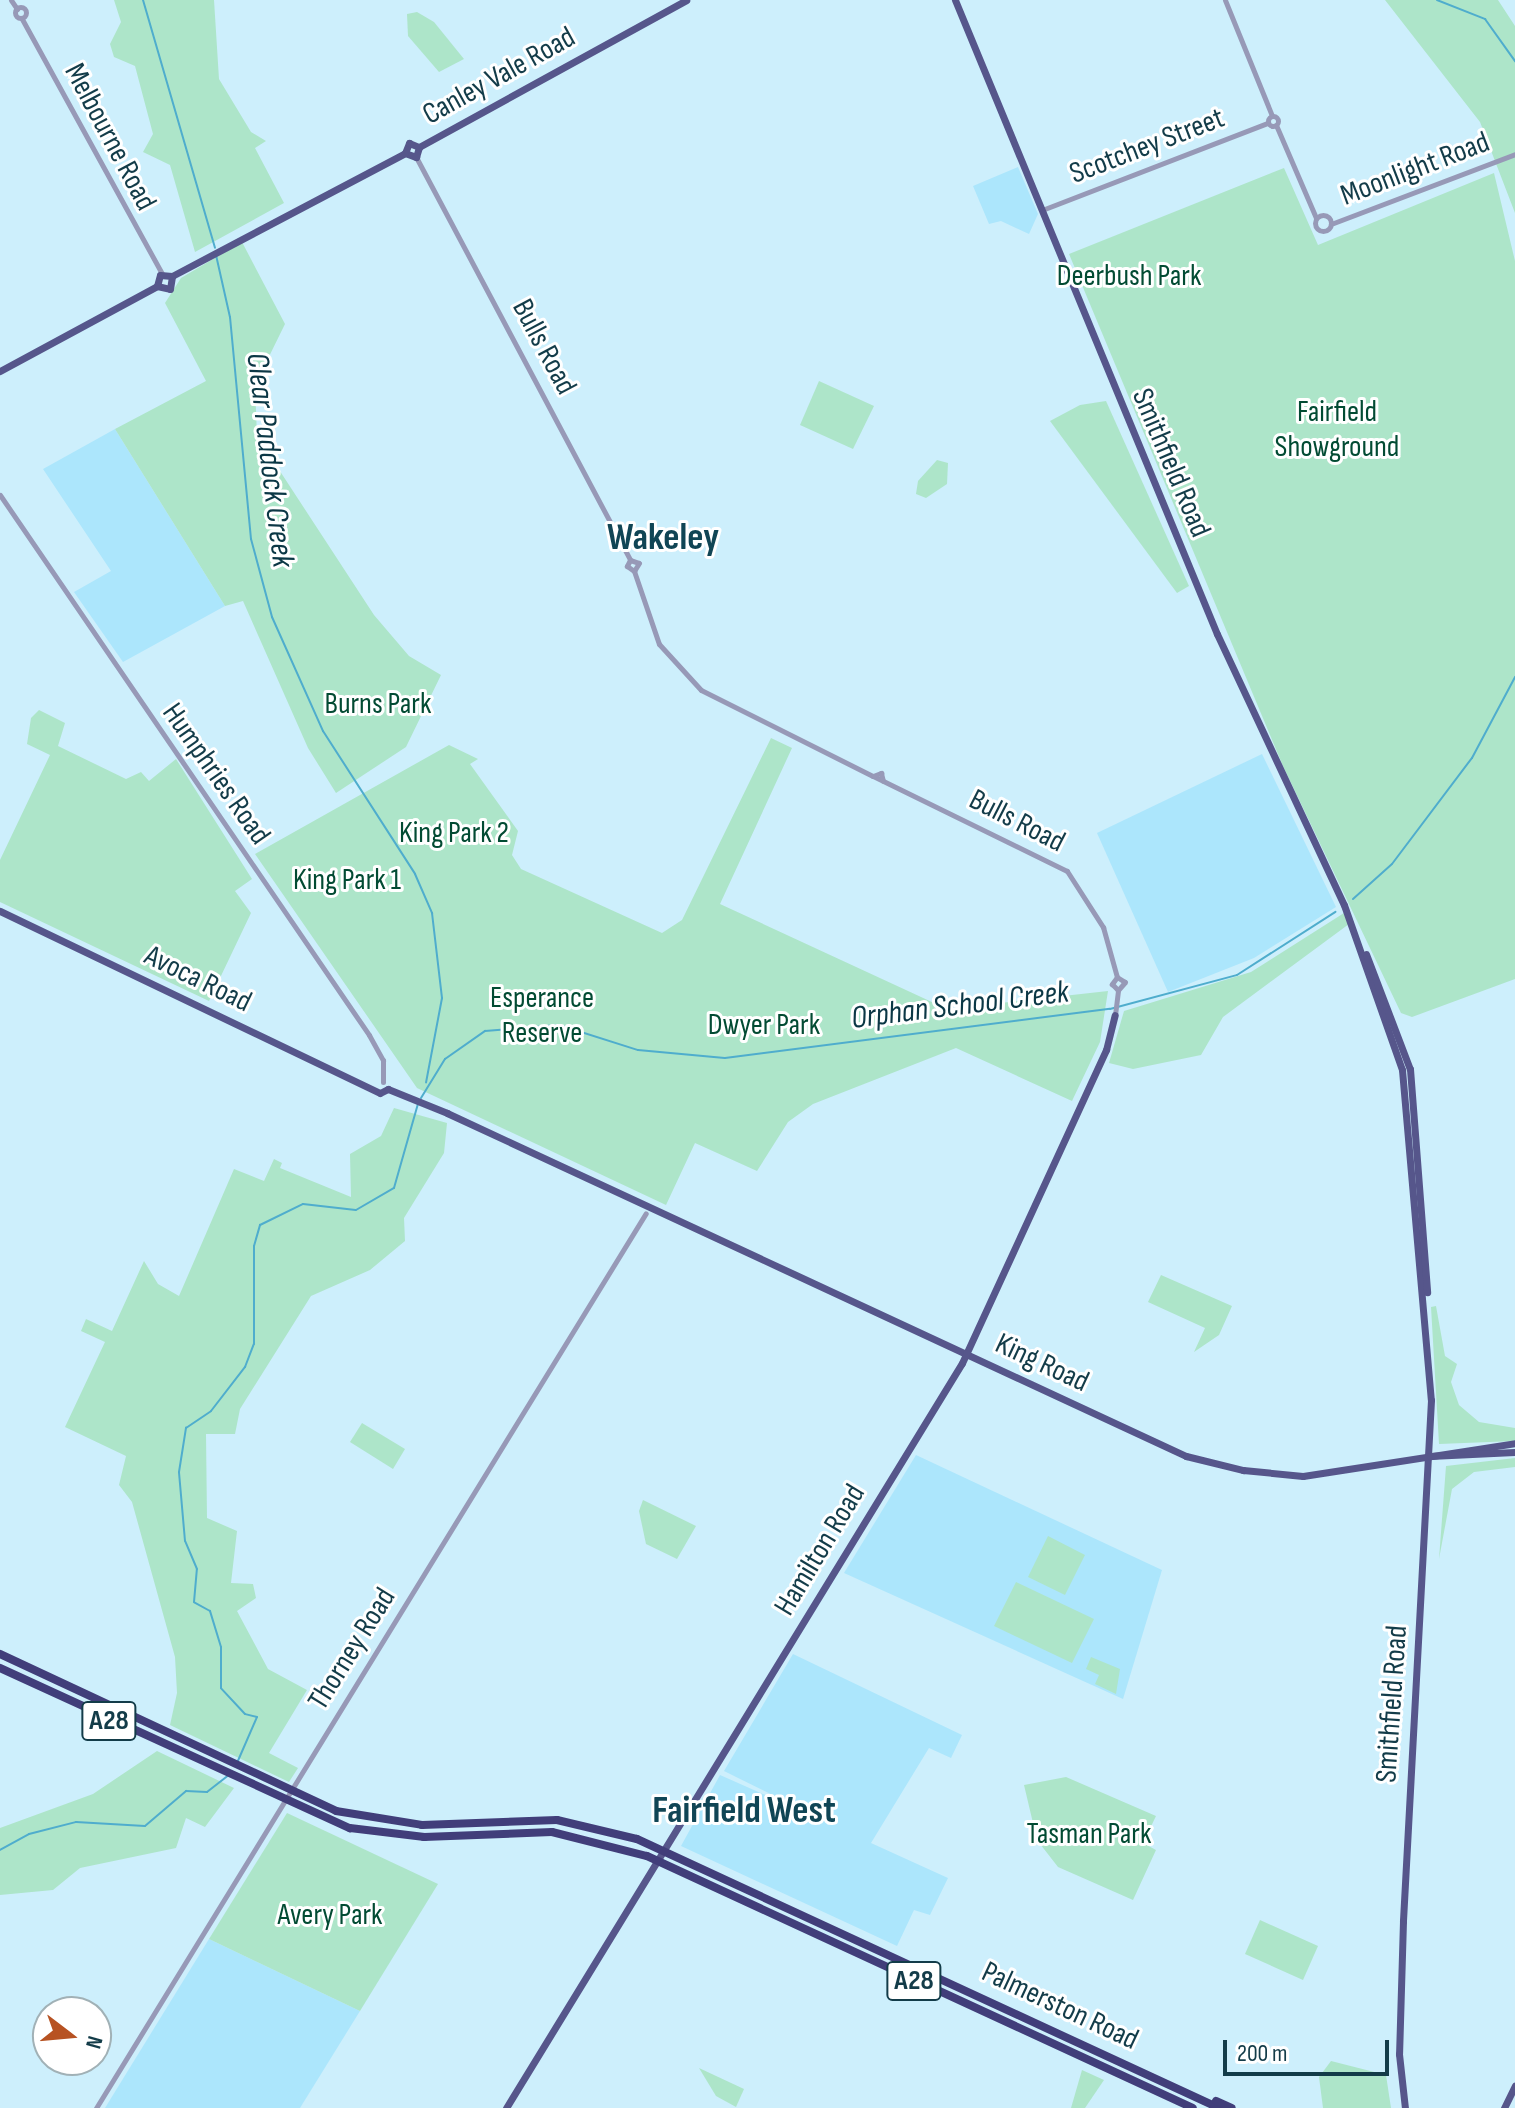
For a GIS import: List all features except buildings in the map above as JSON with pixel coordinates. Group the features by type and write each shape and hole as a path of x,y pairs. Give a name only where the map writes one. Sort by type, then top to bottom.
{"highway":[{"name":"A28","path":"0,1654 290,1793 372,1820 422,1825 557,1820 662,1850"},
{"name":"A28","path":"0,1668 284,1802 376,1833 552,1832 657,1860"},
{"name":"Palmerston Road","path":"662,1850 1219,2108"},
{"name":"Palmerston Road","path":"657,1860 1193,2108"},
{"path":"1123,2062 1232,2108"},
{"path":"1120,2074 1182,2108"}],"main road":[{"name":"Canley Vale Road","path":"157,286 170,289 172,276 208,253 405,153 409,143 419,147 686,0"},
{"name":"Smithfield Road","path":"955,0 1217,634 1403,1043 1416,1106 1424,1223 1430,1456 1405,1874 1399,2042 1405,2108"},
{"path":"405,153 416,157 419,147"},
{"path":"0,371 157,286 162,274 172,276"},
{"name":"Avoca Road","path":"0,911 426,1103"},
{"name":"Smithfield Road","path":"1358,939 1398,1052 1409,1117 1421,1278 1426,1302"},
{"path":"1377,998 1403,1043 1409,1117"},
{"name":"Hamilton Road","path":"506,2108 966,1354 1102,1059 1115,1015"},
{"name":"King Road","path":"426,1103 647,1210 1217,1465 1303,1476 1515,1443"},
{"path":"1413,1173 1424,1223 1421,1278"},
{"name":"King Road","path":"1430,1456 1515,1452"},
{"path":"1504,2108 1515,2085"}],"street":[{"name":"Melbourne Road","path":"11,0 162,274"},
{"path":"1225,0 1319,231 1331,224 1327,216 1316,218"},
{"path":"1272,116 1268,123 1276,125"},
{"name":"Scotchey Street","path":"1042,210 1268,123"},
{"name":"Moonlight Road","path":"1331,224 1515,154"},
{"name":"Bulls Road","path":"416,157 630,560 655,636 701,690 873,776 881,773 883,781 1067,871 1103,927 1117,977 1125,984 1118,990"},
{"name":"Humphries Road","path":"0,495 369,1035 383,1060 383,1086"},
{"name":"Hamilton Road","path":"1115,1015 1118,990"},
{"name":"Thorney Road","path":"96,2108 647,1210"}],"shaded area":[{"path":"1018,167 1038,214 1029,234 1001,221 989,224 973,186"},
{"path":"115,429 225,606 123,662 74,592 111,571 43,469"},
{"path":"1262,754 1336,907 1254,958 1168,992 1097,833"},
{"path":"916,1455 1162,1570 1123,1699 844,1573"},
{"path":"793,1654 962,1735 951,1758 929,1748 871,1843 948,1878 930,1915 914,1910 897,1946 681,1846 720,1775 831,1824 724,1771"},
{"path":"209,1939 360,2011 300,2108 105,2108"}],"green space":[{"path":"114,0 214,0 219,79 251,132 266,141 255,148 284,203 195,252 170,165 143,152 153,134 135,66 114,57 110,44 121,22"},
{"path":"1385,0 1498,0 1515,26 1515,213 1480,122"},
{"path":"417,12 434,22 464,59 439,72 408,36 407,14"},
{"name":"Fairfield Showground","path":"1284,168 1318,245 1494,173 1515,261 1515,979 1412,1017 1401,1013 1283,766 1069,254"},
{"name":"Burns Park","path":"242,242 285,324 255,385 257,436 374,615 409,656 441,675 406,747 336,793 308,748 243,601 225,606 115,429 206,381 165,303 181,278"},
{"path":"819,381 874,406 853,449 800,425"},
{"path":"1106,401 1189,586 1177,593 1050,421 1080,405"},
{"path":"937,460 948,463 947,484 926,498 916,494 918,481"},
{"path":"39,710 65,723 58,746 126,779 141,772 149,781 176,759 252,879 235,891 251,913 209,1001 0,902 0,860 50,755 27,744 31,718"},
{"path":"771,738 792,748 720,904 947,1009 1108,991 1100,1042 1072,1101 956,1048 813,1104 788,1122 757,1171 695,1143 666,1205 417,1088 255,854 449,745 478,759 470,764 518,831 512,855 521,869 662,933 682,920"},
{"path":"1344,913 1349,924 1223,1017 1201,1055 1133,1069 1109,1063 1124,1011 1251,972"},
{"path":"394,1108 447,1123 444,1153 404,1218 405,1241 370,1270 311,1296 240,1409 235,1434 206,1434 207,1518 237,1531 231,1583 253,1584 256,1598 237,1611 268,1669 307,1690 269,1753 298,1768 289,1782 170,1725 177,1693 175,1657 132,1502 119,1485 126,1456 65,1427 105,1342 81,1331 86,1319 112,1331 144,1261 158,1284 179,1296 234,1169 264,1181 274,1159 282,1163 280,1168 351,1197 350,1154 381,1136"},
{"path":"1161,1275 1232,1306 1219,1335 1194,1352 1205,1328 1148,1302"},
{"path":"1436,1306 1445,1356 1457,1364 1451,1382 1459,1405 1479,1422 1515,1428 1515,1441 1439,1444 1431,1307"},
{"path":"362,1423 405,1449 393,1469 350,1442"},
{"path":"1515,1458 1515,1467 1474,1472 1452,1489 1439,1559 1446,1466"},
{"path":"643,1500 696,1526 677,1559 646,1544 639,1511"},
{"path":"1048,1536 1085,1555 1065,1595 1028,1577"},
{"path":"1016,1582 1094,1619 1072,1663 994,1626"},
{"path":"1091,1657 1120,1669 1116,1694 1095,1684 1099,1675 1086,1669"},
{"path":"157,1751 234,1788 205,1827 186,1818 176,1848 80,1868 53,1890 0,1895 0,1828 93,1794"},
{"name":"Tasman Park","path":"1066,1777 1156,1816 1143,1843 1156,1850 1133,1900 1058,1867 1037,1840 1024,1785"},
{"name":"Avery Park","path":"287,1813 438,1884 360,2011 209,1939"},
{"path":"1260,1920 1318,1946 1303,1980 1245,1954"},
{"path":"1331,2061 1386,2075 1391,2108 1323,2108 1319,2077"},
{"path":"699,2068 744,2089 736,2107 716,2096"},
{"path":"1082,2070 1104,2080 1085,2108 1071,2108"}],"waterway":[{"name":"Clear Paddock Creek","path":"143,0 215,248"},
{"name":"Orphan School Creek","path":"1437,0 1485,19 1515,61"},
{"name":"Clear Paddock Creek","path":"216,255 230,317 251,539 272,617 323,731 415,874 432,913 442,998 426,1083"},
{"name":"Orphan School Creek","path":"1353,899 1392,864 1472,758 1515,677"},
{"name":"Orphan School Creek","path":"421,1098 445,1059 485,1031 559,1025 638,1050 725,1058 1110,1009 1237,975 1335,912"},
{"name":"Orphan School Creek","path":"237,1763 257,1717 245,1714 221,1688 221,1647 210,1611 194,1602 197,1569 185,1541 179,1472 186,1428 211,1411 245,1367 254,1344 254,1246 260,1225 303,1204 356,1210 394,1188 418,1104"},
{"name":"Orphan School Creek","path":"0,1850 29,1834 76,1822 145,1826 186,1791 207,1792 229,1775"}],"district":[{"name":"Wakeley","path":"663,538"},
{"name":"Fairfield West","path":"744,1811"}],"park label":[{"name":"Deerbush Park","path":"1129,276"},
{"name":"King Park 2","path":"454,833"},
{"name":"King Park 1","path":"347,880"},
{"name":"Esperance Reserve","path":"542,1015"},
{"name":"Dwyer Park","path":"764,1025"}]}
